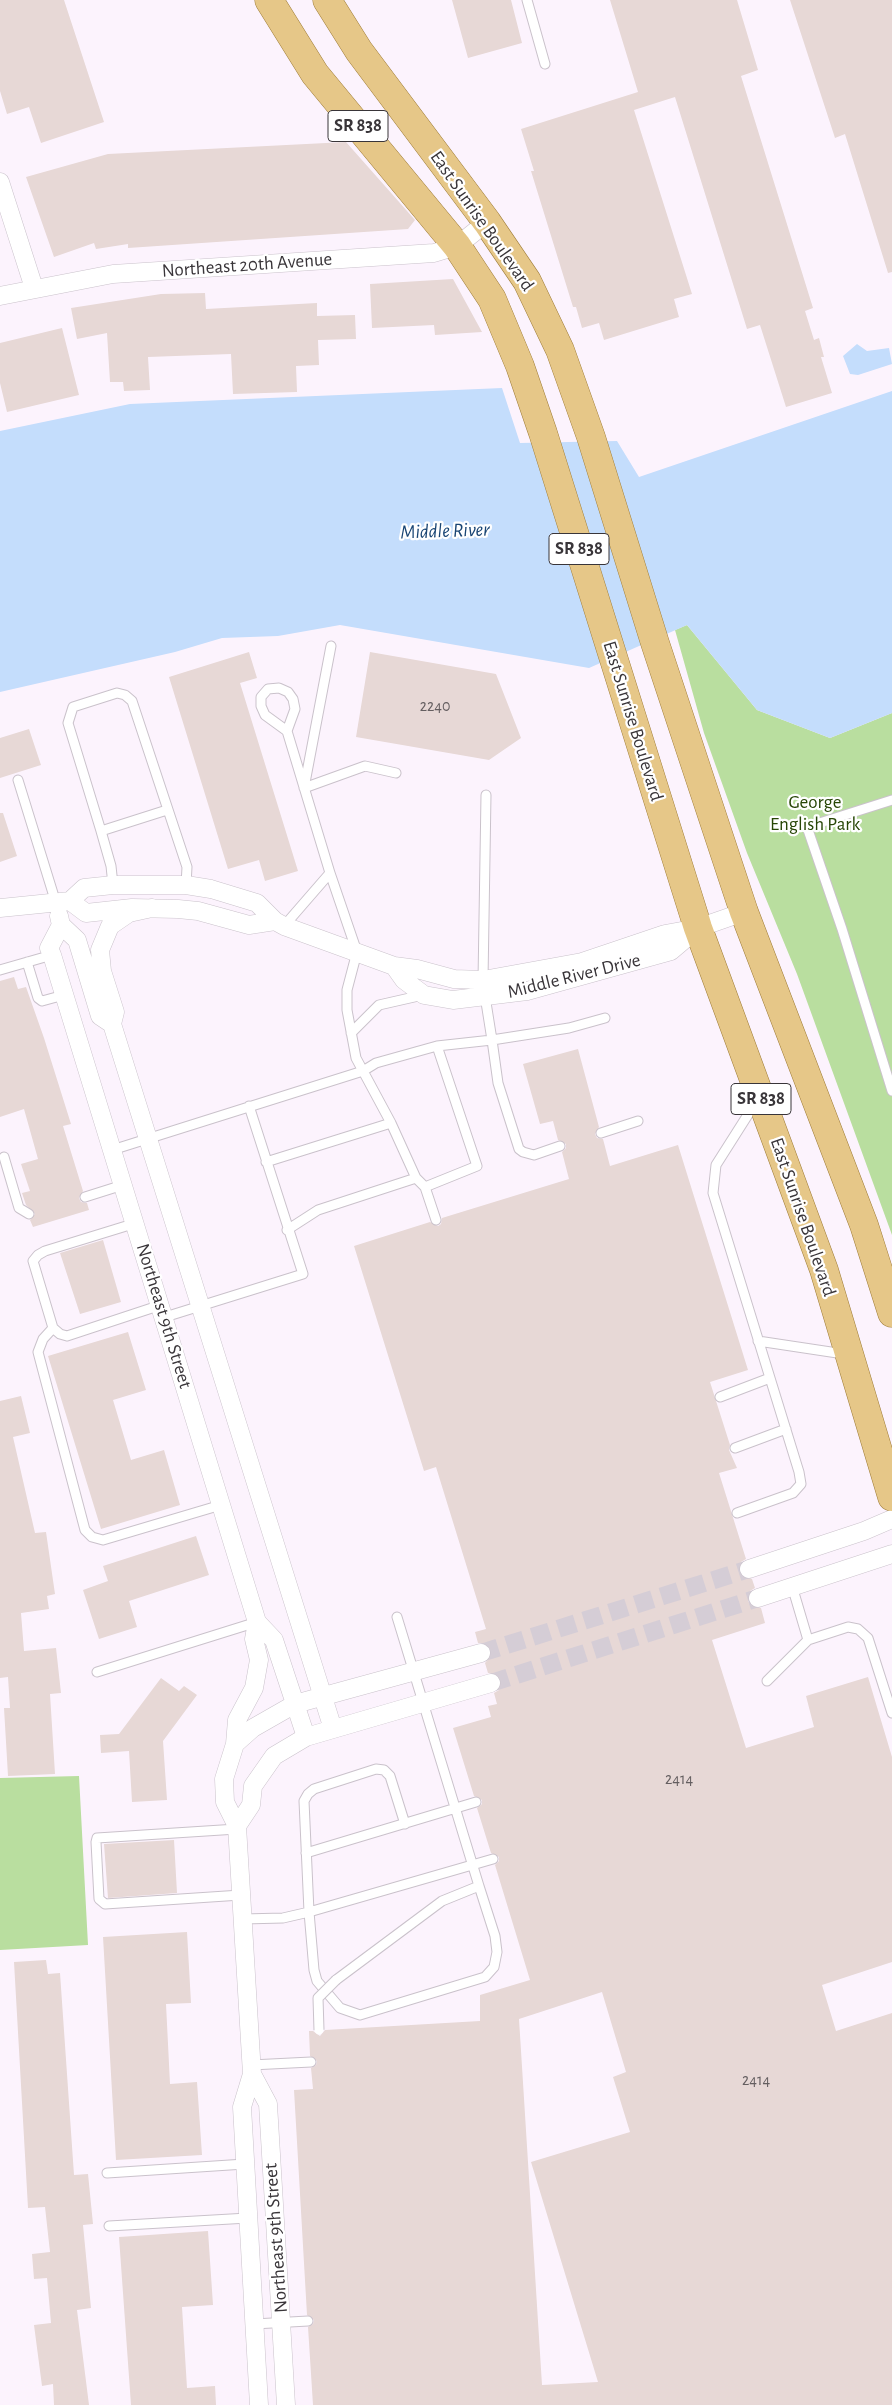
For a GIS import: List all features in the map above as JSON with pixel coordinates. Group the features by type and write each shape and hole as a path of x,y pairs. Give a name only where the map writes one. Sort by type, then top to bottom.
{"main road":[{"name":"East Sunrise Boulevard","path":"268,0 315,74 457,246 492,299 520,366 543,433 698,928 824,1270 892,1497"},
{"name":"East Sunrise Boulevard","path":"328,0 359,51 487,222 528,281 560,350 591,437 655,644 744,912 864,1225 892,1313"}],"street":[{"path":"0,182 34,288"},
{"name":"Northeast 20th Avenue","path":"0,296 113,274 434,253 457,246 487,222"},
{"name":"Middle River Drive","path":"0,908 63,902 84,888 113,885 186,885 211,889 257,903 280,924"},
{"path":"52,955 50,948 61,925 63,902"},
{"name":"Middle River Drive","path":"63,902 86,913 152,908 198,911 249,925 280,924 394,966 417,969 484,988 527,991 671,951 698,928 744,912"},
{"name":"Northeast 9th Street","path":"152,908 129,913 110,926 100,950 102,970 115,1012 112,1024 333,1729"},
{"name":"Northeast 9th Street","path":"61,925 77,940 100,1016 112,1024"},
{"name":"Northeast 9th Street","path":"52,955 136,1223 257,1622 274,1640 306,1737"},
{"name":"Middle River Drive","path":"394,966 404,980 424,994 453,1000 484,988"},
{"path":"749,1569 864,1531 892,1518"},
{"path":"758,1598 892,1554"},
{"name":"Northeast 9th Street","path":"257,1622 254,1639 259,1660 254,1688 237,1720 235,1744 224,1779 225,1802 237,1827 252,2070 242,2106 259,2405"},
{"path":"235,1744 253,1728 295,1704 481,1652"},
{"path":"237,1827 251,1805 253,1786 274,1756 306,1737 491,1683"},
{"name":"Northeast 9th Street","path":"252,2070 268,2104 286,2405"}],"lane":[{"path":"527,0 545,64"},
{"path":"304,788 331,646"},
{"path":"287,731 265,715 261,706 261,697 268,689 279,688 288,692 293,699 295,709 287,731 330,872 357,952 347,990 347,1010 356,1058 391,1123 416,1178 425,1188 436,1220"},
{"path":"113,885 111,866 102,831 68,723 73,707 117,693 125,695 132,701 186,867 186,885"},
{"path":"304,788 365,766 396,773"},
{"path":"18,780 63,902"},
{"path":"486,795 484,988 498,1084 519,1149 534,1155 560,1146"},
{"path":"892,800 807,827 842,929 892,1091"},
{"path":"102,831 167,810"},
{"path":"280,924 330,872"},
{"path":"0,970 52,955"},
{"path":"28,962 38,998 42,1001 64,995"},
{"path":"351,1033 379,1005 424,994"},
{"path":"112,1150 363,1071 376,1062 437,1046 569,1028 605,1018"},
{"path":"425,1188 477,1166 437,1046"},
{"path":"737,1513 793,1493 801,1484 786,1429 713,1193 716,1165 760,1096"},
{"path":"136,1223 45,1251 38,1255 33,1262 53,1328 60,1334 67,1336 163,1311 201,1306 303,1274 287,1230 249,1106"},
{"path":"601,1134 638,1121"},
{"path":"266,1162 391,1123"},
{"path":"4,1157 19,1208 29,1214"},
{"path":"287,1230 318,1210 416,1178"},
{"path":"85,1197 123,1185"},
{"path":"53,1328 42,1339 38,1352 85,1530 92,1537 103,1540 221,1505"},
{"path":"758,1340 849,1355"},
{"path":"720,1397 770,1378"},
{"path":"735,1448 786,1429"},
{"path":"792,1586 808,1640"},
{"path":"397,1617 495,1936 497,1952 494,1967 485,1977 360,2015 340,2008 317,1981 314,1970 309,1912 304,1801 314,1789 376,1769 384,1770 390,1776 405,1824"},
{"path":"98,1672 257,1622"},
{"path":"767,1681 808,1640 848,1628 858,1629 868,1638 892,1713"},
{"path":"306,1853 476,1802"},
{"path":"237,1827 98,1838 96,1842 99,1899 105,1904 242,1895"},
{"path":"243,1919 282,1918 309,1912 493,1858"},
{"path":"319,2030 318,1998 336,1980 442,1901 479,1886"},
{"path":"252,2070 311,2062"},
{"path":"107,2172 246,2164"},
{"path":"109,2226 248,2218"},
{"path":"254,2324 308,2321"}],"green space":[{"name":"George English Park","path":"687,625 757,710 830,738 892,713 892,1235 797,974 747,853 704,733 675,630"},
{"path":"79,1776 88,1945 0,1950 0,1778"}],"water":[{"path":"857,344 867,351 889,348 892,364 858,375 850,374 843,356"},
{"name":"Middle River","path":"502,388 520,443 617,441 639,477 892,391 892,713 830,738 757,710 687,625 589,668 340,625 278,636 222,638 175,652 0,692 0,431 130,404"}],"building":[{"path":"0,0 64,0 104,122 41,143 29,107 7,114 0,91"},
{"path":"452,0 511,0 522,43 468,58"},
{"path":"610,0 737,0 758,70 741,76 813,308 805,311 814,340 819,338 824,357 821,357 832,393 786,407 760,325 747,329 675,97 634,110 692,294 674,299 679,317 604,340 599,323 582,328 576,307 573,307 531,171 534,171 521,129 638,92"},
{"path":"790,0 892,0 892,272 888,273 845,134 835,138"},
{"path":"346,142 415,220 408,229 128,248 128,244 96,249 94,243 54,257 26,177 108,154"},
{"path":"453,279 482,332 435,335 434,325 372,328 370,284"},
{"path":"205,293 206,309 317,303 317,316 355,315 356,339 318,340 319,365 296,366 297,392 233,394 231,354 148,357 150,390 124,391 123,382 110,382 107,333 77,339 71,308 161,294"},
{"path":"62,328 79,395 7,412 0,383 0,343"},
{"path":"249,652 257,678 240,683 298,871 265,881 259,860 228,869 169,677"},
{"path":"370,652 496,674 521,738 489,760 356,737"},
{"path":"29,729 41,765 0,778 0,738"},
{"path":"0,813 3,813 17,856 0,862"},
{"path":"14,977 18,989 26,987 44,1038 71,1124 63,1126 83,1191 79,1198 81,1202 87,1203 89,1210 33,1227 30,1220 35,1214 26,1205 22,1193 30,1191 21,1164 38,1159 24,1109 0,1117 0,981"},
{"path":"578,1049 599,1127 595,1134 597,1138 603,1139 610,1166 678,1145 748,1370 710,1382 730,1445 729,1450 737,1468 719,1473 746,1559 741,1562 739,1572 742,1577 752,1579 755,1588 750,1591 748,1601 751,1606 761,1608 765,1623 712,1640 746,1748 814,1727 806,1696 868,1677 892,1757 892,1962 822,1985 836,2031 892,2013 892,2405 313,2405 308,2327 313,2324 314,2320 307,2315 294,2090 313,2089 311,2068 316,2065 317,2061 310,2056 309,2031 313,2031 320,2036 325,2030 480,2021 480,1995 530,1980 495,1865 499,1861 499,1857 491,1853 477,1808 482,1804 482,1800 474,1796 453,1728 491,1717 488,1706 497,1704 494,1693 499,1690 501,1681 498,1675 488,1673 485,1663 491,1656 491,1650 484,1643 478,1643 475,1632 486,1629 436,1467 424,1471 354,1246 430,1222 438,1226 441,1224 442,1218 569,1179 562,1152 566,1148 566,1144 558,1140 553,1121 540,1124 523,1064","holes":["602,1992 626,2072 613,2077 630,2132 531,2162 598,2382 542,2385 519,2019"]},
{"path":"103,1240 121,1302 80,1314 60,1253"},
{"path":"128,1332 146,1390 113,1400 131,1460 164,1450 180,1505 101,1529 48,1356"},
{"path":"21,1396 30,1433 13,1437 35,1533 46,1532 55,1594 47,1596 49,1609 21,1613 24,1651 56,1648 61,1693 50,1694 55,1774 8,1776 4,1708 10,1708 8,1677 0,1678 0,1401"},
{"path":"196,1536 209,1575 129,1601 137,1627 99,1639 83,1590 108,1581 103,1566"},
{"path":"161,1678 179,1691 184,1686 197,1695 163,1741 167,1800 132,1802 129,1751 101,1753 100,1735 119,1734"},
{"path":"174,1840 177,1893 108,1898 104,1844"},
{"path":"187,1932 191,2003 166,2004 170,2084 197,2082 202,2155 116,2160 103,1937"},
{"path":"46,1960 48,1974 60,1973 74,2175 88,2174 93,2224 83,2225 91,2308 77,2310 89,2405 54,2405 53,2384 42,2386 34,2325 51,2323 47,2278 34,2279 32,2254 50,2252 45,2207 28,2208 14,1962"},
{"path":"208,2231 213,2305 182,2307 187,2388 215,2386 216,2405 131,2405 119,2237"}],"tunnel":[{"path":"481,1653 749,1569"},
{"path":"491,1683 758,1598"}]}
